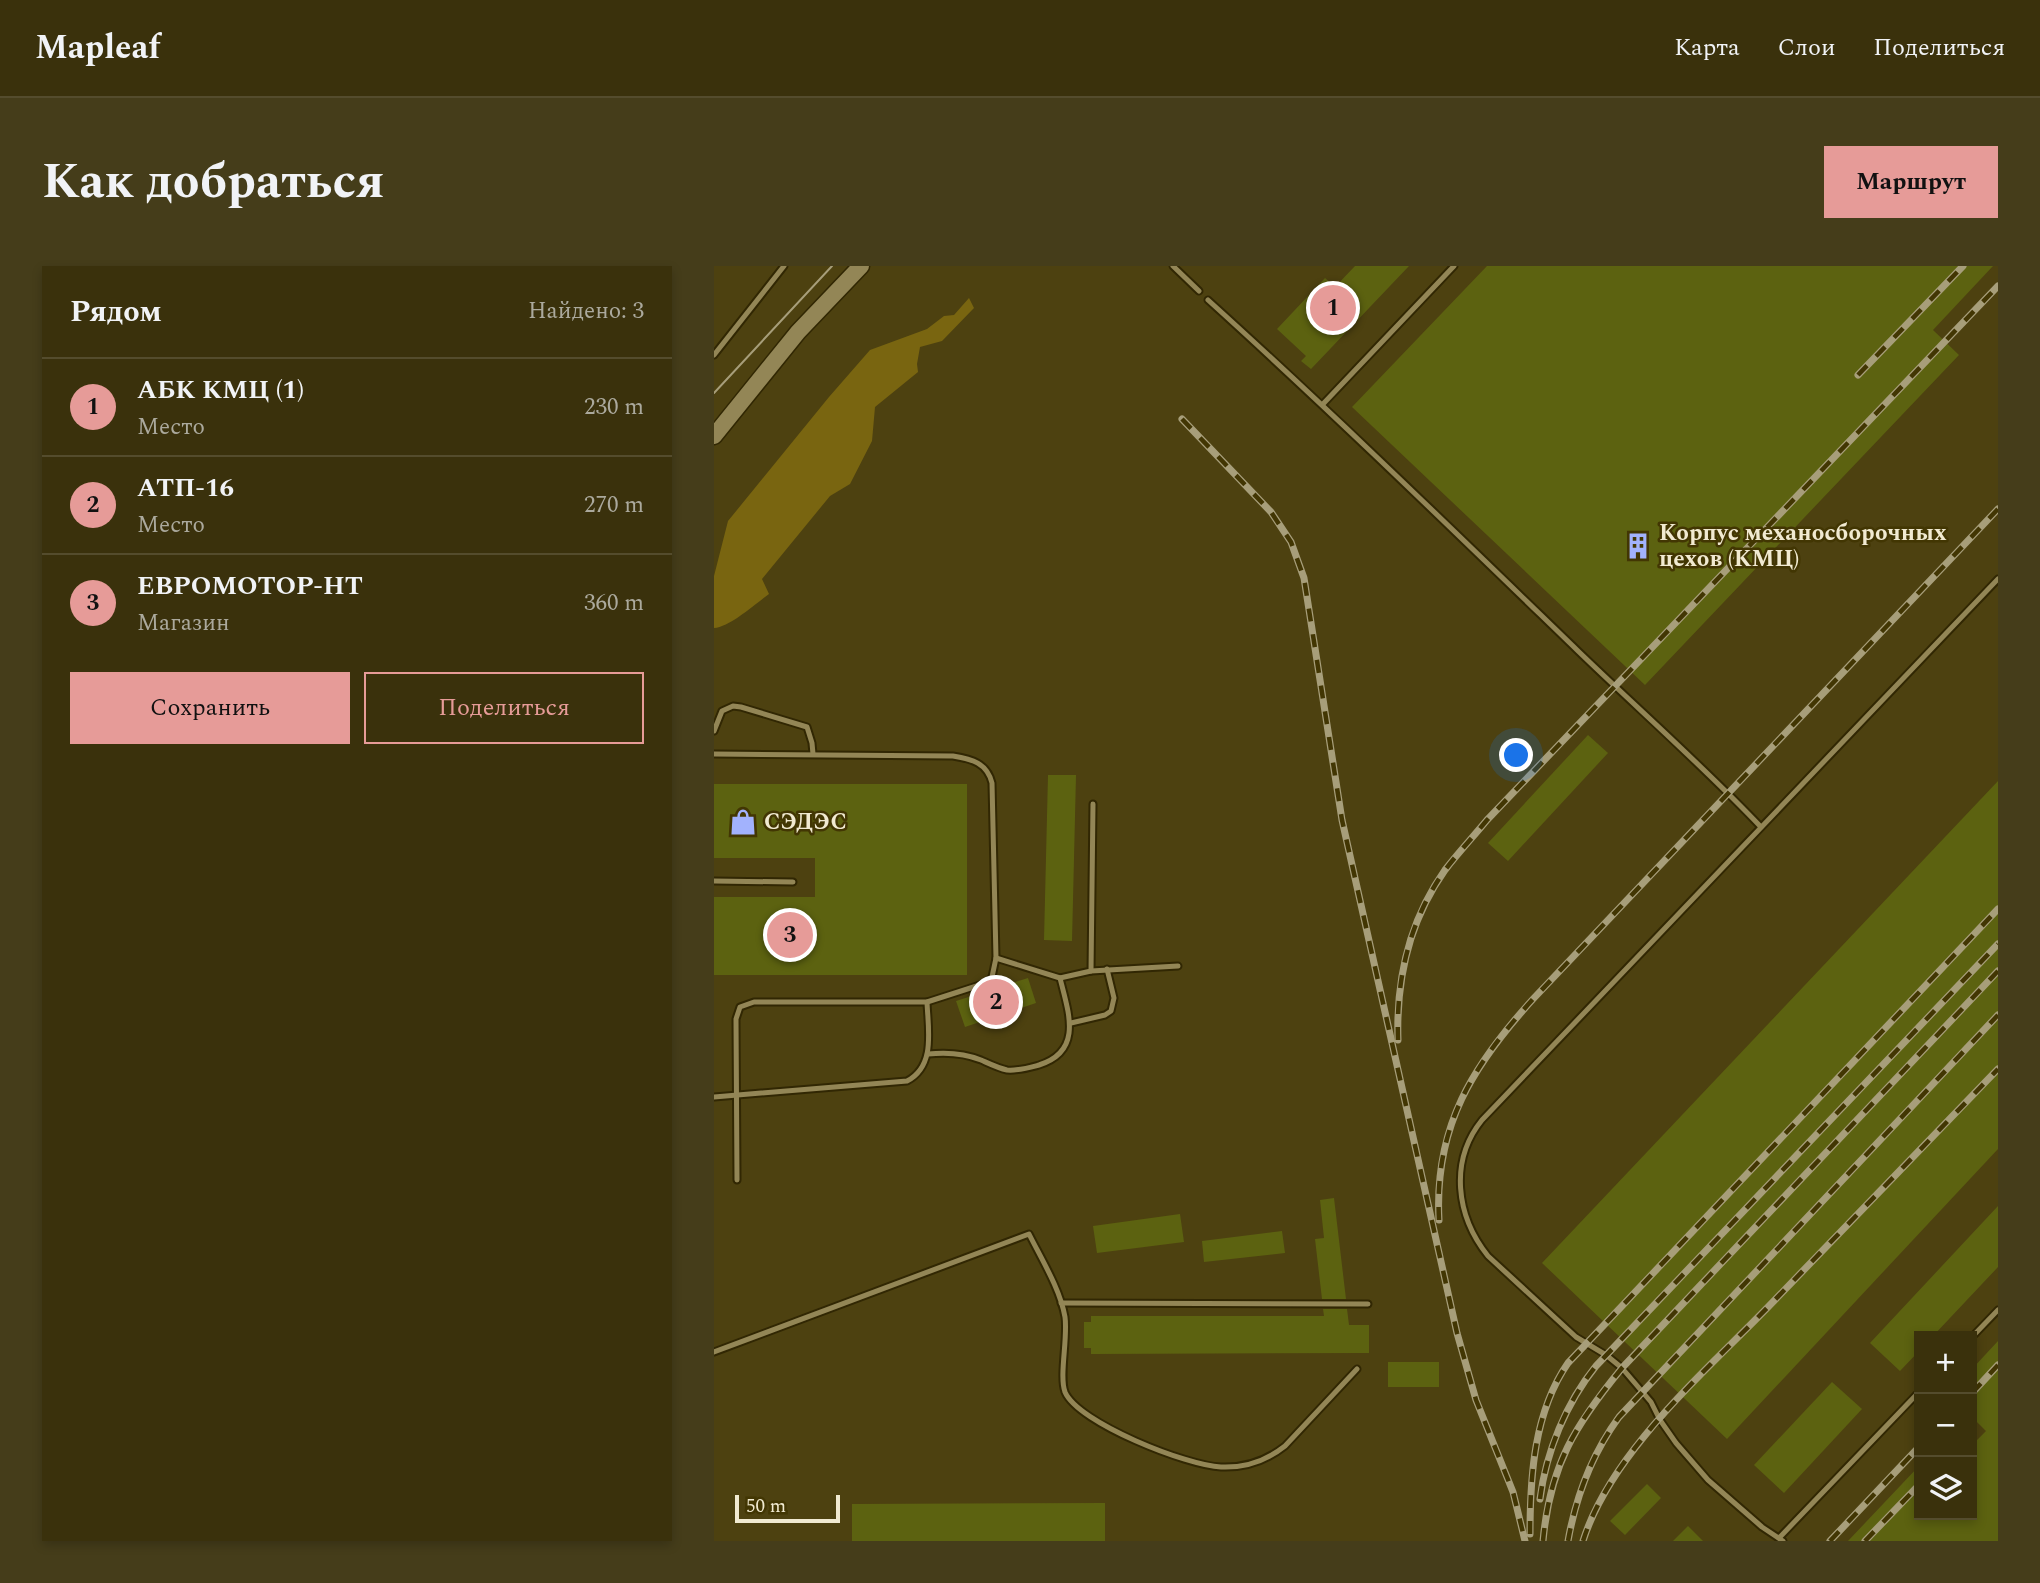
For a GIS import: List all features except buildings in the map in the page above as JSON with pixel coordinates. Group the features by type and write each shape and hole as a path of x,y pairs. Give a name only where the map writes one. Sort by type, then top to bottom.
{"main road":[{"path":"714,436 790,341 861,266"}],"lane":[{"path":"714,355 784,266"},
{"path":"1173,266 1199,291"},
{"path":"1323,404 1454,266"},
{"path":"1208,300 1323,404 1615,687 1729,793 1760,826"},
{"path":"1917,1394 1781,1540 1708,1480 1676,1443 1651,1402 1622,1368 1576,1337 1488,1256 1479,1245 1466,1215 1460,1187 1460,1170 1467,1141 1482,1119 1998,579"},
{"path":"714,731 722,711 733,706 741,707 807,727 813,754"},
{"path":"714,754 953,756 978,762 992,783 996,958 992,977 986,983 927,1002 745,1004 737,1012 736,1019 737,1180"},
{"path":"1091,971 1093,804"},
{"path":"714,881 793,882"},
{"path":"996,958 1060,978 1107,969 1178,966"},
{"path":"1071,1024 1111,1011 1114,998 1107,969"},
{"path":"928,1054 959,1054 1004,1069 1017,1070 1045,1063 1055,1057 1069,1038 1071,1024 1060,978"},
{"path":"714,1097 907,1081 919,1072 928,1054 927,1002"},
{"path":"714,1352 1029,1234 1062,1303 1067,1337 1063,1383 1070,1400 1100,1422 1170,1455 1199,1464 1239,1466 1257,1463 1272,1456 1306,1426 1357,1369"},
{"path":"1062,1303 1368,1304"},
{"path":"1977,1332 1998,1310"}],"shaded area":[{"path":"969,298 974,308 942,341 920,347 918,372 875,407 872,441 850,484 830,496 762,579 769,594 735,619 714,628 714,576 728,521 870,350 927,329 944,316 954,315"}],"tram line":[{"path":"714,393 832,266"}],"railway":[{"path":"1858,375 1963,266"},
{"path":"1398,1040 1399,995 1407,951 1422,910 1445,870 1487,820 1998,286"},
{"path":"1182,419 1271,512 1291,542 1304,578 1342,820 1457,1333 1476,1400 1513,1492 1525,1541"},
{"path":"1439,1220 1439,1186 1443,1155 1451,1126 1476,1073 1512,1023 1998,509"},
{"path":"1530,1534 1536,1445 1548,1402 1568,1363 1998,909"},
{"path":"1540,1499 1547,1464 1559,1429 1575,1396 1596,1366 1998,944"},
{"path":"1543,1541 1546,1514 1559,1468 1578,1428 1605,1389 1998,971"},
{"path":"1568,1541 1586,1476 1619,1417 1998,1015"},
{"path":"1583,1541 1596,1508 1615,1476 1662,1415 1998,1069"},
{"path":"1977,1388 1998,1365"},
{"path":"1830,1541 1914,1452"},
{"path":"1865,1541 1914,1490"}],"place":[{"name":"АБК КМЦ (1)","path":"1333,308"},
{"name":"Корпус механосборочных цехов (КМЦ)","path":"1638,546"},
{"name":"СЭДЭС","path":"743,822"},
{"name":"ЕВРОМОТОР-НТ","path":"790,935"},
{"name":"АТП-16","path":"996,1002"}]}
